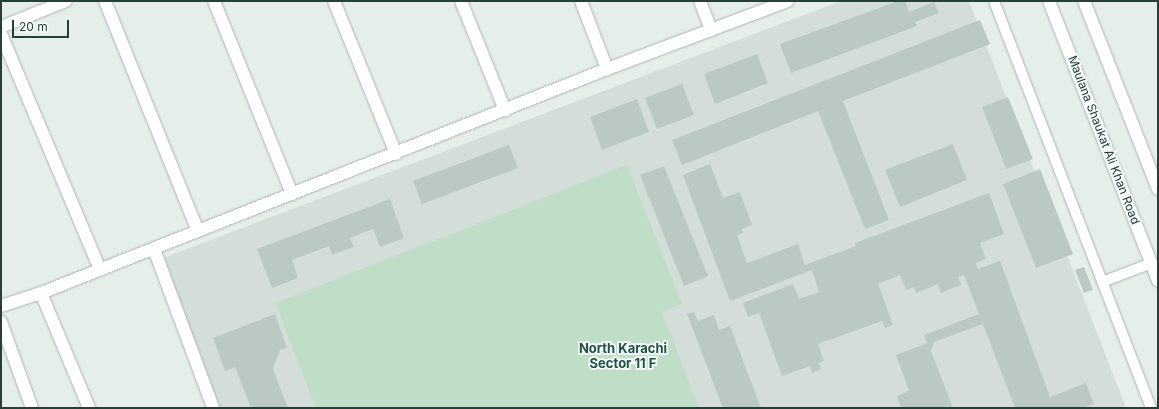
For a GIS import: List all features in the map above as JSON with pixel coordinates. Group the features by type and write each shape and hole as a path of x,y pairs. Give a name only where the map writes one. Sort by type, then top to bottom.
{"street":[{"path":"1,27 66,1"},
{"path":"105,1 198,231"},
{"path":"214,1 292,194"},
{"path":"334,1 396,154"},
{"path":"461,1 505,110"},
{"path":"581,1 607,69"},
{"path":"700,1 711,30"},
{"path":"1,306 41,293 396,154 607,69 788,1"},
{"name":"Maulana Shaukat Ali Khan Road","path":"1049,1 1158,280"},
{"path":"1084,1 1158,189"},
{"path":"1,34 100,270"},
{"path":"154,249 213,408"},
{"path":"41,293 89,408"},
{"path":"1,322 32,408"}],"lane":[{"path":"994,1 1151,408"},
{"path":"1102,282 1152,263"}],"shaded area":[{"path":"841,1 969,1 1126,408 213,408 158,260"}],"green space":[{"path":"627,165 682,304 662,312 699,408 316,408 275,303"}],"building":[{"path":"898,1 905,1 909,12 934,2 939,13 915,22 917,26 791,73 780,44"},
{"path":"980,20 990,44 843,101 889,220 865,229 818,111 682,165 672,140"},
{"path":"757,54 768,83 715,104 704,74"},
{"path":"682,84 694,115 657,129 645,98"},
{"path":"1008,97 1033,159 1006,169 982,107"},
{"path":"637,99 649,132 602,150 590,117"},
{"path":"953,144 967,180 900,207 885,170"},
{"path":"509,145 518,168 422,204 413,181"},
{"path":"710,164 723,198 740,192 752,225 742,229 743,233 737,235 747,263 798,244 805,265 856,246 855,243 989,193 1004,234 980,243 986,259 976,263 978,269 1000,261 1050,397 1086,383 1094,404 1083,408 1015,408 983,324 934,342 931,351 953,408 901,408 897,396 909,391 896,355 927,343 924,335 979,314 964,275 958,277 961,285 941,293 938,284 916,293 914,287 906,290 900,275 878,284 893,325 885,328 882,321 818,344 824,361 819,363 821,369 812,373 810,366 782,376 759,313 748,317 743,303 793,284 799,299 819,292 812,270 730,301 683,175"},
{"path":"664,166 708,276 684,286 640,175"},
{"path":"1040,169 1073,254 1036,268 1003,184"},
{"path":"390,199 404,238 380,247 373,229 350,238 354,247 332,255 329,246 292,260 298,278 272,288 257,249"},
{"path":"1084,267 1093,290 1084,293 1075,270"},
{"path":"694,312 698,321 714,315 719,330 730,326 761,408 723,408 687,314"},
{"path":"275,314 287,348 280,350 273,369 288,408 251,408 235,367 225,371 213,338"}],"district":[{"name":"North Karachi Sector 11 F","path":"623,356"}]}
